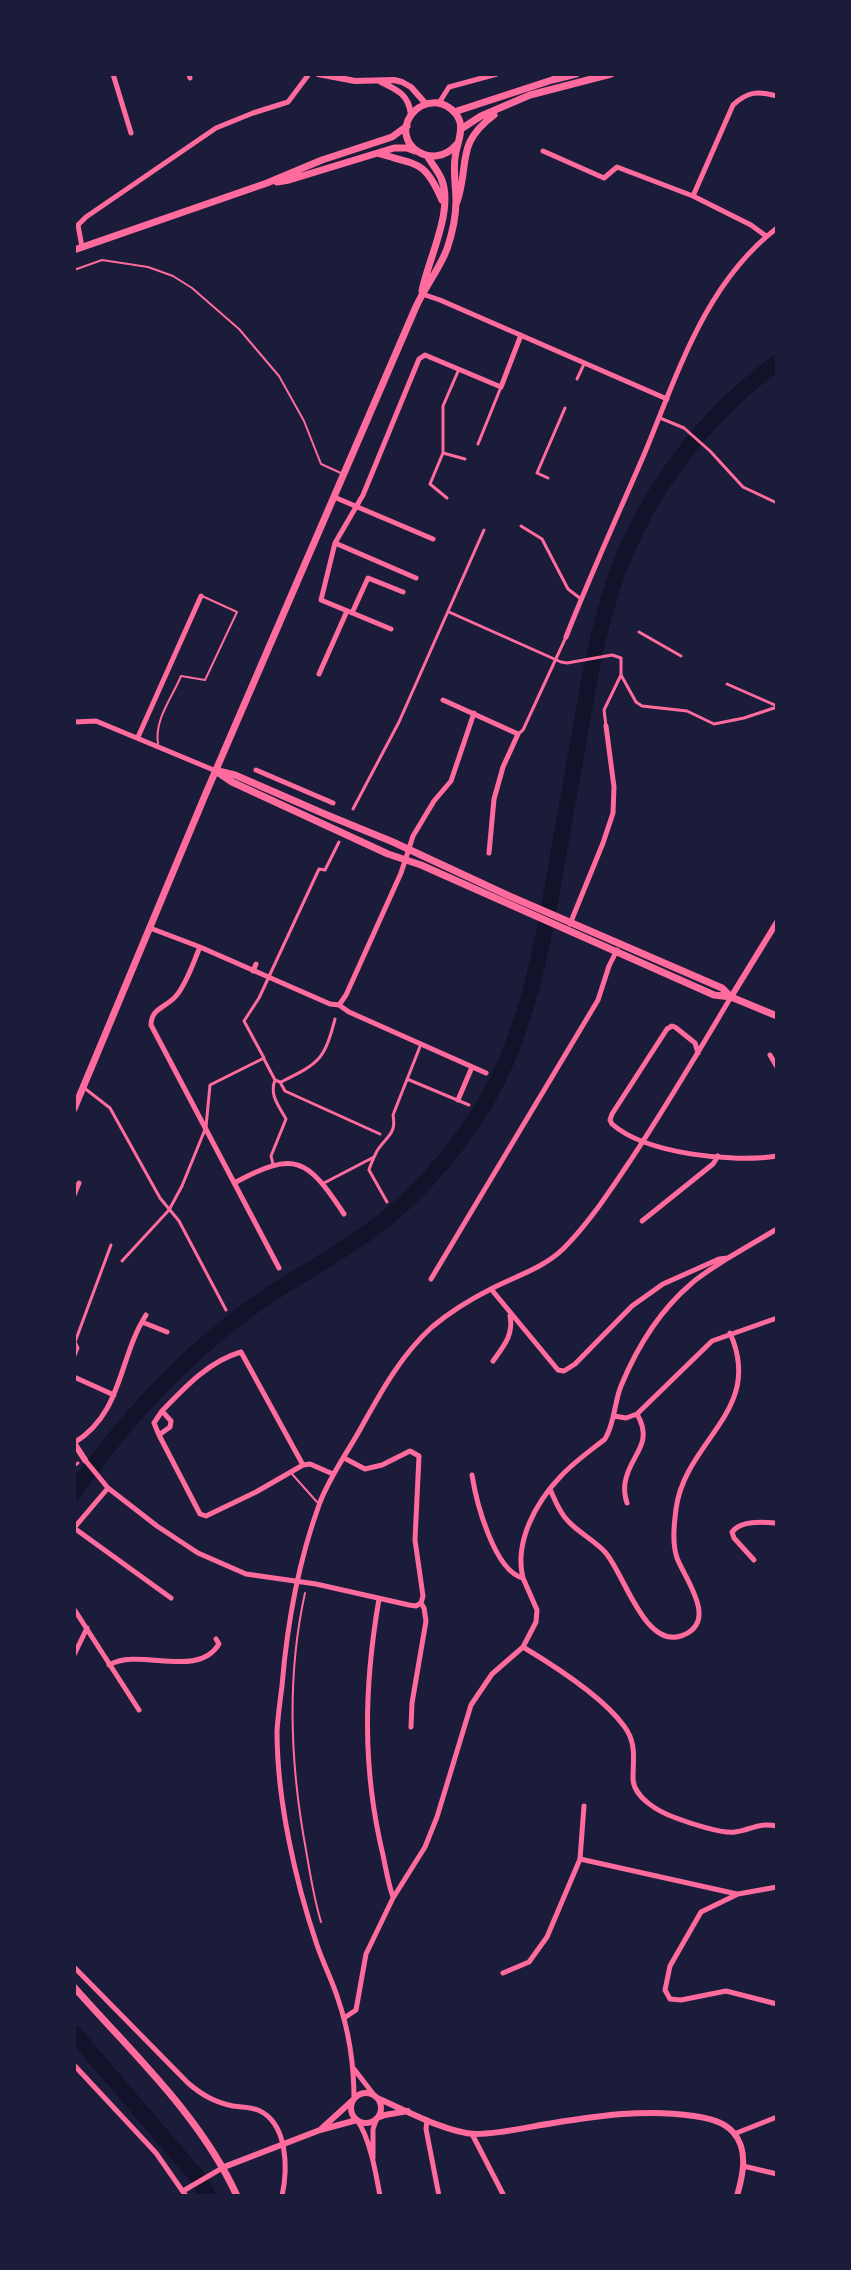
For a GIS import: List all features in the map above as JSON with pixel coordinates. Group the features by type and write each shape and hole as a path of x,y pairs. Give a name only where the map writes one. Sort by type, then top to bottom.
{"main road":[{"path":"454,112 552,77 576,74"},
{"path":"461,129 481,116 530,95 611,74"},
{"path":"422,294 427,268 441,233 444,204 441,177 408,139 407,126 411,115 426,104 439,103 454,112 461,129 454,161 456,204"},
{"path":"74,1109 422,294 447,249 462,186 468,143 484,122 505,106"},
{"path":"78,249 392,137 407,126"},
{"path":"267,183 289,180 394,148 407,148 424,155 444,155 457,144"},
{"path":"378,153 419,165 428,173 444,204"},
{"path":"216,771 235,775 409,849 537,912"},
{"path":"216,771 232,782 405,860 618,947 714,995 731,997 777,1016"},
{"path":"74,1987 183,2109 224,2167 237,2196"}],"street":[{"path":"113,74 131,133"},
{"path":"78,249 76,226 86,217 216,128 288,102 309,74"},
{"path":"318,74 355,81 394,80 411,87 426,104"},
{"path":"439,103 452,86 497,74"},
{"path":"381,82 405,96 410,103 411,115"},
{"path":"693,196 733,105 742,96 753,93 777,96"},
{"path":"543,151 604,178 617,167 693,196 751,225 766,236"},
{"path":"489,853 494,799 503,767 556,660 710,305 725,282 777,228"},
{"path":"422,294 667,399"},
{"path":"478,444 521,335"},
{"path":"391,629 321,600 335,543 363,495 419,359 425,355 501,387"},
{"path":"577,379 584,363"},
{"path":"447,498 430,484 443,453 443,406 459,369"},
{"path":"548,478 537,473 565,408"},
{"path":"660,418 684,428 743,487 777,503"},
{"path":"443,453 465,459"},
{"path":"334,497 433,539"},
{"path":"521,526 542,539 568,589 581,599"},
{"path":"353,809 399,722 484,530"},
{"path":"335,543 416,578"},
{"path":"319,674 368,578 403,592"},
{"path":"138,737 201,596"},
{"path":"449,612 567,663 612,655 621,658 621,675 604,710 614,787 613,813 569,926"},
{"path":"639,632 681,656"},
{"path":"621,675 636,702 642,706 687,711 714,724 744,718 777,706"},
{"path":"727,684 777,706"},
{"path":"443,700 518,734"},
{"path":"339,1005 419,823 451,781 474,713"},
{"path":"74,722 96,721 216,771"},
{"path":"256,770 333,803"},
{"path":"244,1021 261,994 319,869 325,870 339,842"},
{"path":"373,2159 362,2126 352,2112 353,2068 344,2018 317,1946 297,1877 288,1836 280,1770 277,1730 285,1645 296,1582 319,1504 377,1398 412,1348 452,1312 534,1269 563,1249 608,1193 644,1141 776,926"},
{"path":"150,928 330,1004 339,1005 486,1073"},
{"path":"200,947 181,990 154,1012 150,1021 279,1268"},
{"path":"431,1279 593,1009 618,947"},
{"path":"234,962 237,955"},
{"path":"253,971 256,964"},
{"path":"238,1019 244,1021 285,1091 380,1134"},
{"path":"273,1164 271,1156 286,1119 272,1089 278,1081 311,1067 319,1060 335,1019"},
{"path":"698,1053 695,1043 675,1027 667,1029 612,1114 610,1120 616,1128 662,1148 748,1159 777,1156"},
{"path":"387,1202 369,1170 395,1124 393,1115 421,1044"},
{"path":"770,1055 777,1067"},
{"path":"122,1261 169,1210 182,1186 206,1127 210,1085 264,1058"},
{"path":"458,1100 472,1067"},
{"path":"407,1079 469,1105"},
{"path":"83,1087 110,1108 160,1198 179,1221 226,1310"},
{"path":"642,1221 713,1164 718,1156"},
{"path":"323,1183 374,1157"},
{"path":"234,1183 273,1164 297,1164 313,1172 344,1214"},
{"path":"74,1195 79,1183"},
{"path":"344,2018 356,2010 366,1954 393,1898 425,1847 476,1695 492,1674 523,1647 536,1622 537,1610 523,1578 519,1559 526,1532 550,1489 569,1468 605,1439 626,1376 641,1344 661,1314 692,1283 777,1229"},
{"path":"74,1358 78,1348 75,1342 111,1245"},
{"path":"491,1289 558,1370 564,1371 575,1364 632,1306 663,1284 719,1259 728,1258"},
{"path":"493,1361 511,1332 508,1310"},
{"path":"146,1315 114,1395 95,1428 74,1443 79,1463 98,1475 108,1488 157,1526 198,1553 246,1574 316,1584 416,1606 423,1596 415,1540 419,1456 410,1451 382,1465 365,1469 344,1458"},
{"path":"614,1416 626,1418 637,1414 712,1341 777,1318"},
{"path":"141,1322 167,1332"},
{"path":"550,1489 569,1522 611,1560 649,1624 664,1636 679,1637 687,1633 699,1619 700,1605 677,1558 676,1507 683,1481 732,1405 738,1389 740,1369 737,1349 730,1333"},
{"path":"303,1465 241,1352 195,1378 154,1423 200,1514 206,1516 303,1465 310,1464 333,1475"},
{"path":"74,1377 114,1395"},
{"path":"159,1435 170,1427 171,1421 164,1413"},
{"path":"627,1503 625,1480 644,1436 644,1425 637,1414"},
{"path":"472,1475 478,1506 491,1539 510,1570 523,1578"},
{"path":"108,1488 74,1528 171,1598"},
{"path":"754,1560 734,1538 732,1532 735,1527 762,1522 777,1523"},
{"path":"379,1599 368,1675 366,1724 369,1778 393,1898"},
{"path":"411,1727 426,1621 421,1603"},
{"path":"74,1609 139,1710"},
{"path":"74,1655 87,1628"},
{"path":"109,1665 116,1661 139,1659 192,1661 216,1649 219,1644 216,1639"},
{"path":"523,1647 597,1699 622,1723 634,1749 633,1780 636,1791 660,1811 735,1832 763,1824 777,1826"},
{"path":"503,1973 529,1962 547,1937 580,1859 584,1806"},
{"path":"580,1859 738,1894"},
{"path":"777,1887 738,1894 701,1912 670,1966 665,1990 670,1999 681,2000 726,1991 777,2004"},
{"path":"74,1967 188,2083 207,2098 258,2110 277,2127 286,2178 282,2196"},
{"path":"74,2065 156,2153 185,2193 224,2167 282,2143 357,2120 370,2123 385,2115 408,2111"},
{"path":"353,2068 381,2106 373,2129 373,2159 380,2196"},
{"path":"320,2130 365,2093 452,2129 472,2134 615,2114 653,2113 706,2118 727,2127 742,2149 743,2166 737,2196"},
{"path":"734,2134 777,2117"},
{"path":"427,2119 426,2129 439,2196"},
{"path":"472,2134 504,2196"},
{"path":"743,2166 777,2174"}],"lane":[{"path":"74,270 102,260 148,267 173,276 192,288 239,329 279,376 304,421 321,464 344,475"},
{"path":"159,747 159,722 181,676 205,680 237,612 201,596"},
{"path":"291,1473 319,1504"},
{"path":"305,1593 295,1650 292,1747 297,1803 321,1922"}],"waterway":[{"path":"74,1493 123,1428 175,1373 212,1338 252,1307 359,1239 392,1214 442,1163 484,1105 516,1037 532,987 592,667 618,571 646,511 682,455 726,406 777,363"},
{"path":"74,2033 198,2178 208,2196"}]}
